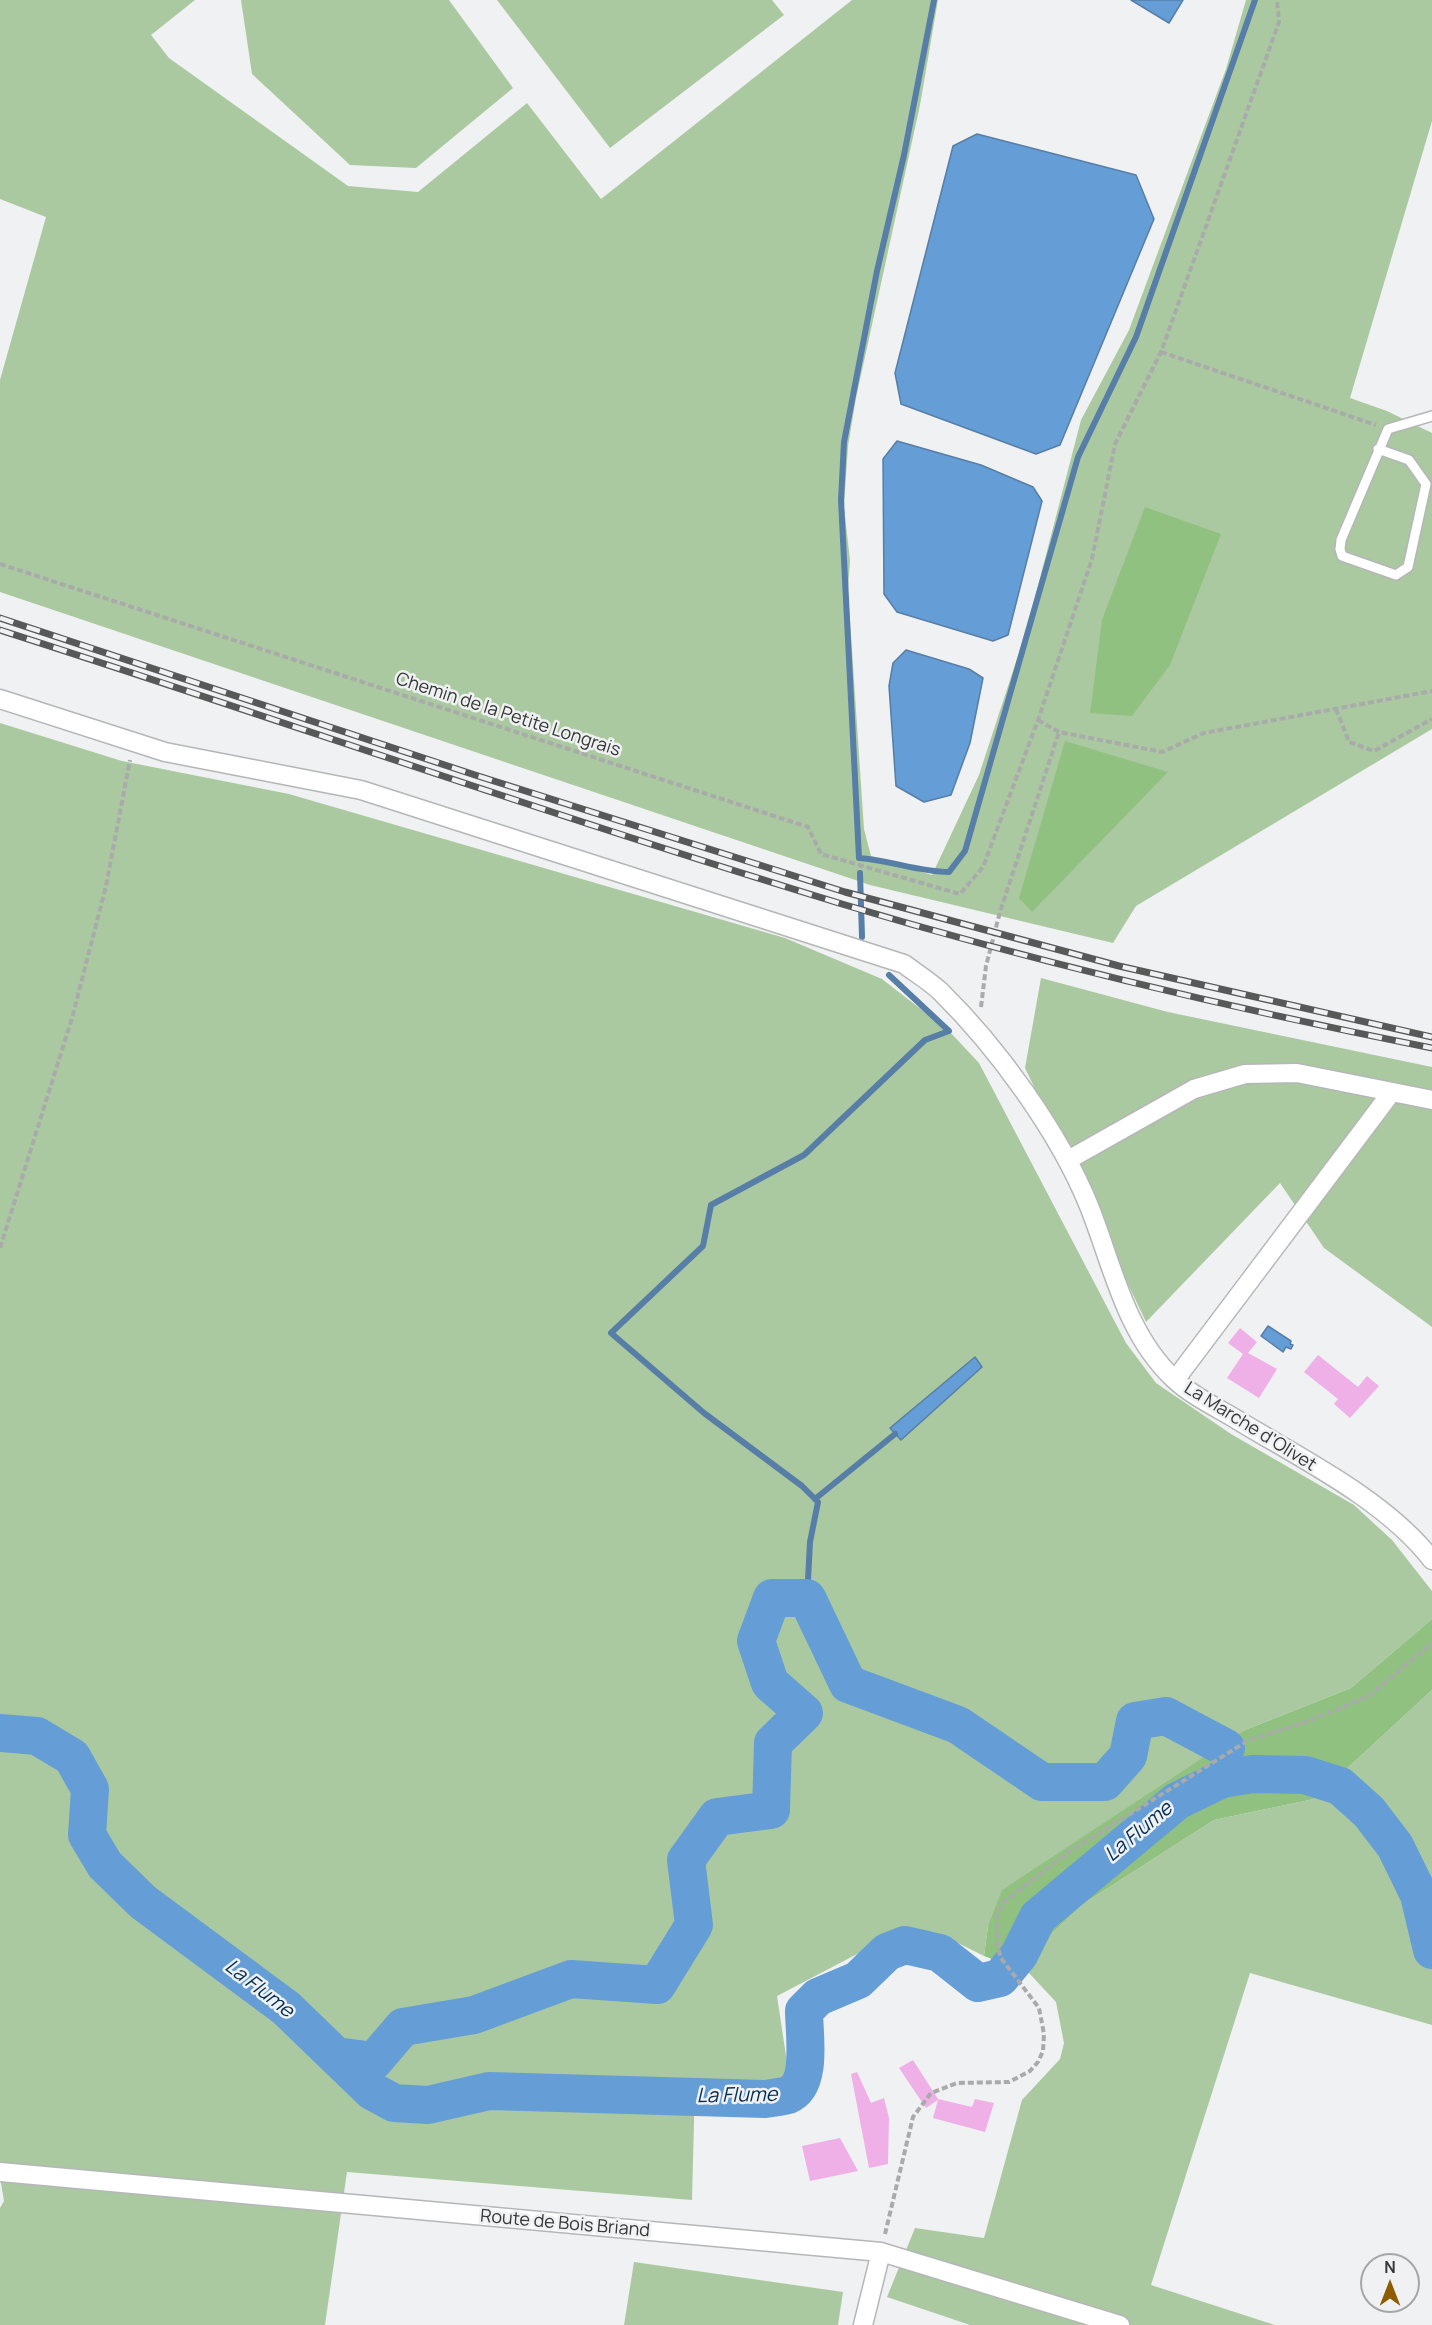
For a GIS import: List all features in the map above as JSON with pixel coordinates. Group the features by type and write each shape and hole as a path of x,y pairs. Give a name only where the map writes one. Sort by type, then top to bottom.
{"street":[{"name":"La Marche d'Olivet","path":"0,699 165,752 361,790 904,964 938,990 974,1028 1029,1100 1068,1160 1089,1206 1123,1302 1144,1344 1174,1380 1316,1467 1398,1522 1432,1560"},
{"path":"1068,1160 1194,1089 1245,1074 1297,1073 1432,1100"},
{"path":"1174,1380 1391,1093"},
{"name":"Route de Bois Briand","path":"0,2172 881,2252 1120,2325"},
{"path":"863,2325 881,2252"}],"lane":[{"path":"1378,449 1409,460 1426,484 1408,567 1396,575 1342,556 1341,540 1378,449 1388,429 1432,416"}],"path":[{"path":"1277,0 1279,22 1161,352 1115,444 1092,559 1038,720 1059,732 1162,752 1204,733 1432,691"},
{"path":"1161,352 1388,429"},
{"name":"Chemin de la Petite Longrais","path":"0,564 808,827 821,854 960,894 983,867 1038,720"},
{"path":"1336,709 1349,742 1374,751 1432,719"},
{"path":"974,1028 983,999 986,966 1000,912 1059,732"},
{"path":"0,1248 72,1018 106,886 133,742"},
{"path":"881,2252 913,2117 931,2093 957,2082 1009,2082 1030,2071 1038,2062 1043,2051 1044,2034 1039,2008 1001,1958 995,1930 997,1915 1004,1902 1069,1852 1249,1740 1306,1722 1369,1696 1432,1643"}],"green space":[{"path":"0,0 195,0 151,35 169,58 348,186 418,192 527,103 601,199 852,0 938,0 920,105 856,398 848,446 844,507 850,560 848,591 864,829 871,856 932,875 979,775 1027,628 1081,420 1129,330 1226,69 1246,0 1432,0 1432,121 1350,398 1387,411 1432,433 1432,729 1136,906 1113,943 870,885 0,592 0,380 46,217 0,199"},
{"path":"241,0 449,0 513,88 416,168 350,165 252,74"},
{"path":"497,0 772,0 784,15 610,148"},
{"path":"1145,507 1221,534 1170,665 1132,716 1090,713 1102,620"},
{"path":"0,723 122,761 289,794 785,938 882,979 949,1031 979,1063 1126,1343 1156,1383 1231,1434 1354,1505 1392,1540 1432,1591 1432,1619 1351,1688 1245,1730 988,1926 984,1956 938,1933 903,1930 777,1996 790,2082 695,2082 692,2200 347,2172 325,2325 0,2325 0,2208 4,2201 0,2177"},
{"path":"1065,741 1168,772 1032,912 1019,898"},
{"path":"1041,978 1168,1012 1432,1067 1432,1327 1324,1248 1280,1183 1146,1322 1025,1068"},
{"path":"1432,1619 1432,1690 1314,1799 1214,1820 1083,1904 1042,1943 1029,1973 984,1956 988,1926 1002,1890 1245,1730 1351,1688"},
{"path":"1432,1690 1432,2025 1250,1973 1151,2285 1275,2325 970,2325 887,2297 915,2228 984,2238 1022,2100 1060,2059 1064,2043 1056,2002 1029,1973 1042,1943 1083,1904 1214,1820 1314,1799"},
{"path":"634,2262 843,2292 838,2325 624,2325"}],"water":[{"path":"1131,0 1183,0 1169,23"},
{"path":"977,134 1136,175 1154,219 1060,445 1036,454 901,404 895,373 953,146"},
{"path":"897,441 981,465 1033,487 1042,501 1008,635 993,641 897,612 884,594 883,459"},
{"path":"906,650 969,669 983,678 970,743 951,795 924,802 896,786 889,686 893,663"},
{"path":"1268,1326 1291,1341 1290,1344 1293,1345 1291,1349 1286,1347 1283,1352 1261,1336"},
{"path":"975,1357 982,1367 901,1440 890,1428"}],"building":[{"path":"1240,1328 1257,1342 1248,1353 1277,1369 1259,1398 1227,1378 1243,1354 1228,1343"},
{"path":"1318,1355 1358,1387 1367,1376 1379,1386 1350,1418 1334,1404 1338,1399 1304,1372"},
{"path":"913,2060 938,2099 972,2107 975,2099 994,2103 985,2132 933,2118 938,2100 926,2108 899,2068"},
{"path":"857,2072 871,2103 884,2098 889,2118 888,2164 869,2168 851,2074"},
{"path":"840,2138 858,2171 810,2181 802,2146"}],"waterway":[{"path":"934,0 844,442 841,500 859,858 949,872 965,851 1078,457 1136,337 1255,0"},
{"path":"860,873 862,937"},
{"path":"807,1598 810,1542 818,1502 802,1486 704,1413 611,1333 703,1246 711,1205 804,1155 925,1040 949,1031 889,975"},
{"path":"815,1499 895,1434"},
{"path":"336,2056 374,2061 403,2027 474,2015 571,1979 657,1985 694,1925 686,1860 717,1817 771,1810 773,1743 804,1713 770,1683 756,1641 772,1598 807,1598 848,1684 958,1725 1042,1782 1105,1782 1128,1756 1135,1721 1166,1716 1226,1748"},
{"name":"La Flume","path":"0,1733 37,1736 72,1757 90,1789 87,1835 105,1865 143,1902 286,2008 372,2091 394,2103 428,2105 489,2091 765,2099 788,2095 796,2089 804,2070 806,2045 804,2011 818,1997 858,1980 887,1952 905,1945 940,1953 978,1983 1000,1978 1019,1955 1038,1917 1177,1801 1222,1779 1253,1774 1305,1775 1340,1786 1369,1812 1395,1846 1419,1895 1432,1950"}],"railway":[{"path":"0,618 475,775 845,892 1119,966 1432,1037"},
{"path":"0,630 631,838 842,904 1062,965 1284,1017 1432,1048"}]}
